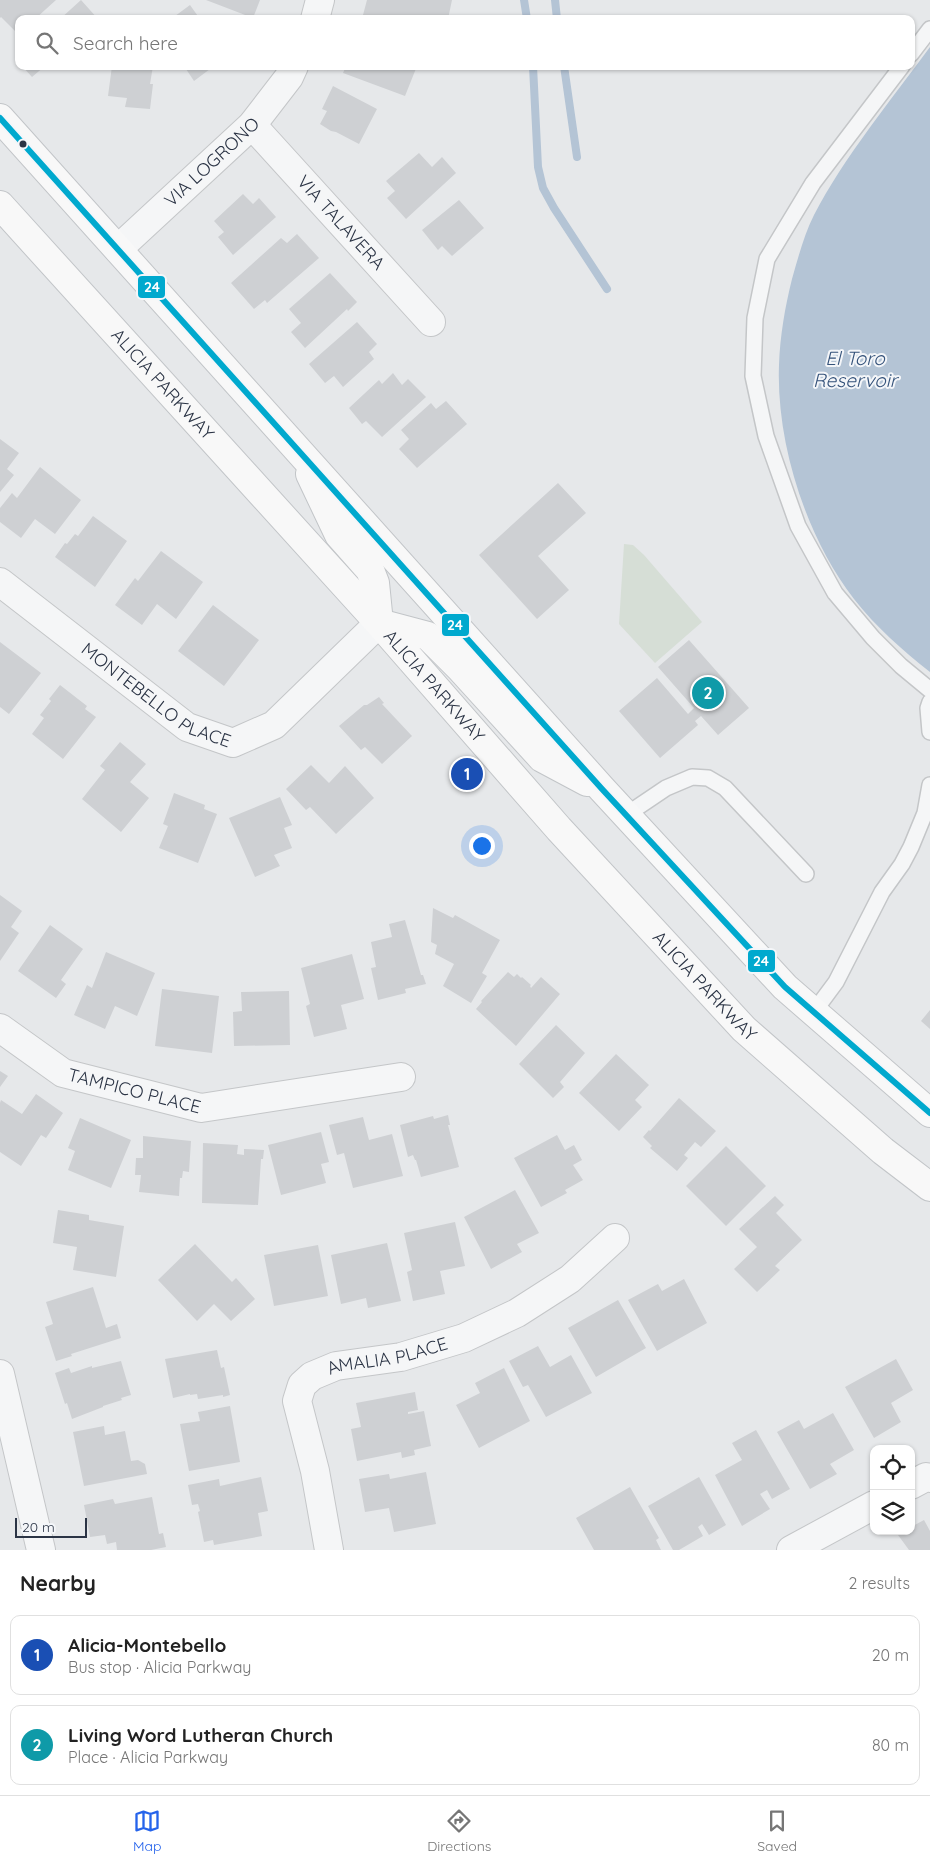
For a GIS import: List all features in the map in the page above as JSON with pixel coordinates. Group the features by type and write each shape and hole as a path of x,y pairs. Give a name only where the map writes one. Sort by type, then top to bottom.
{"main road":[{"path":"0,118 602,790 784,987 930,1113"},
{"name":"ALICIA PARKWAY","path":"0,205 379,623 559,829 744,1029 883,1151 930,1187"},
{"path":"299,450 339,535 370,570 375,582 379,623 428,636 460,668 542,758 602,790"}],"street":[{"path":"316,15 320,0"},
{"name":"VIA LOGRONO","path":"118,249 252,125 289,77 292,70"},
{"name":"VIA TALAVERA","path":"252,125 431,322"},
{"name":"MONTEBELLO PLACE","path":"0,582 188,727 233,742 274,726 379,623"},
{"name":"TAMPICO PLACE","path":"0,1028 63,1073 202,1108 401,1077"},
{"name":"AMALIA PLACE","path":"329,1550 315,1471 297,1401 302,1385 312,1376 336,1366 401,1357 464,1338 517,1313 570,1279 615,1238"},
{"path":"0,1374 41,1550"},
{"path":"915,1483 926,1477 930,1478"},
{"path":"791,1550 870,1508"}],"lane":[{"path":"915,49 930,29"},
{"path":"899,70 813,183 767,260 755,318 753,376 766,436 798,526 835,593 873,638 901,666 930,690"},
{"path":"930,702 928,708 930,732"},
{"path":"626,815 666,788 692,777 708,778 725,788 806,874"},
{"path":"814,1013 836,982 882,892 902,864 911,847 925,813 930,785"}],"shaded area":[{"path":"624,544 633,545 644,555 702,622 655,663 619,624"}],"water":[{"name":"El Toro Reservoir","path":"930,47 930,672 890,638 862,609 837,574 822,547 808,518 797,488 783,426 779,395 779,365 785,311 789,290 807,230 839,172 913,70 915,70"}],"building":[{"path":"0,0 56,0 39,15 15,15 15,31 0,18"},
{"path":"81,0 94,15 64,15"},
{"path":"206,0 260,0 254,15 245,15"},
{"path":"367,0 452,0 449,15 363,15"},
{"path":"190,5 197,15 176,15"},
{"path":"26,70 40,70 32,77"},
{"path":"111,70 152,70 150,84 153,84 150,109 125,107 127,98 108,96"},
{"path":"187,70 209,70 194,81"},
{"path":"344,70 415,70 405,96 343,73"},
{"path":"333,86 377,109 359,144 320,124 327,111 322,109"},
{"path":"419,153 432,167 442,157 456,173 406,219 387,198 395,191 386,181"},
{"path":"243,194 253,204 259,198 276,217 233,255 218,237 224,232 214,221"},
{"path":"459,200 484,228 452,256 442,246 438,250 422,230"},
{"path":"297,234 319,258 267,303 265,300 254,309 231,283 281,238 287,243"},
{"path":"330,273 357,302 305,348 291,332 301,323 289,309"},
{"path":"357,322 377,344 369,352 374,359 343,387 334,376 325,383 309,364"},
{"path":"393,373 402,385 408,379 426,397 382,437 366,421 362,424 349,408 379,380 382,384"},
{"path":"446,401 467,424 417,468 399,449 409,439 401,430 431,403 436,409"},
{"path":"0,439 19,453 7,469 14,475 0,492"},
{"path":"40,467 81,500 55,534 35,519 21,538 0,522 0,508 12,493 17,498"},
{"path":"558,483 586,513 538,556 569,590 537,619 479,555"},
{"path":"93,516 127,541 95,587 55,557 65,543 67,544 75,534 78,536"},
{"path":"161,551 203,582 176,619 157,604 142,625 115,605 135,578 138,581"},
{"path":"213,605 259,640 224,686 178,651"},
{"path":"689,640 749,708 718,735 701,716 695,721 698,725 660,758 619,711 657,678 688,714 694,708 658,667"},
{"path":"0,642 41,673 9,714 0,707"},
{"path":"60,685 87,706 85,709 96,717 63,759 32,734 44,718 40,715 51,701 49,699"},
{"path":"379,697 384,703 382,704 412,736 382,764 365,747 361,750 339,726 364,705"},
{"path":"120,742 146,764 130,782 149,798 121,832 82,799 105,770 100,766"},
{"path":"311,765 329,783 345,766 374,798 336,834 310,807 306,810 286,789"},
{"path":"174,793 205,805 204,809 217,814 198,863 159,848 168,826 163,824"},
{"path":"280,797 292,825 284,828 292,848 274,855 280,866 255,877 229,818"},
{"path":"0,895 22,911 11,927 19,933 0,961"},
{"path":"433,908 453,918 455,915 500,940 482,973 487,976 471,1003 443,986 454,964 435,954 437,945 431,942"},
{"path":"405,920 421,975 423,975 426,984 405,989 406,993 378,1000 371,968 376,967 371,942 392,937 389,924"},
{"path":"50,925 83,949 61,980 66,984 56,998 18,971"},
{"path":"106,952 155,973 137,1016 115,1006 105,1029 74,1015 87,985 92,988"},
{"path":"352,954 364,999 341,1005 347,1029 314,1037 306,1006 310,1004 301,968"},
{"path":"508,972 514,977 517,974 522,977 531,985 531,988 541,977 560,994 516,1046 476,1009"},
{"path":"162,989 219,996 212,1053 155,1046"},
{"path":"289,991 290,1045 234,1046 233,1012 242,1011 241,992"},
{"path":"930,1010 930,1029 921,1021"},
{"path":"556,1025 585,1053 560,1082 564,1087 553,1098 519,1064"},
{"path":"616,1054 649,1085 635,1100 642,1107 619,1131 579,1093"},
{"path":"0,1071 8,1076 0,1087"},
{"path":"36,1094 63,1113 46,1138 41,1135 21,1166 0,1152 0,1103 1,1100 22,1114"},
{"path":"679,1098 716,1131 701,1147 695,1142 684,1155 688,1158 677,1171 650,1148 652,1146 643,1137"},
{"path":"448,1115 450,1125 448,1125 459,1167 421,1177 413,1155 408,1157 400,1125 433,1116 434,1119"},
{"path":"363,1117 369,1140 392,1134 403,1176 353,1188 344,1153 337,1155 329,1125"},
{"path":"80,1118 131,1140 111,1188 68,1170 75,1151 68,1148"},
{"path":"321,1132 329,1162 321,1164 326,1183 281,1195 268,1145"},
{"path":"557,1135 565,1150 574,1145 582,1160 573,1165 583,1180 565,1190 567,1193 541,1207 514,1158"},
{"path":"143,1136 191,1141 189,1172 183,1171 182,1178 180,1178 179,1196 139,1192 141,1175 135,1175 136,1158 143,1158"},
{"path":"203,1143 238,1145 237,1154 244,1155 244,1149 264,1150 263,1159 261,1159 258,1205 202,1203"},
{"path":"726,1146 766,1186 726,1226 686,1186"},
{"path":"515,1190 539,1233 517,1244 522,1252 491,1269 464,1217"},
{"path":"775,1196 784,1205 776,1213 802,1240 775,1266 780,1270 757,1292 734,1269 757,1247 739,1229"},
{"path":"58,1210 89,1215 89,1220 124,1226 116,1277 73,1270 77,1247 53,1243"},
{"path":"455,1222 465,1266 440,1271 445,1294 413,1301 407,1272 412,1270 404,1233"},
{"path":"387,1243 401,1301 368,1308 366,1298 341,1304 331,1255"},
{"path":"195,1244 232,1282 236,1278 255,1299 231,1321 214,1304 197,1321 158,1280"},
{"path":"318,1245 328,1296 274,1306 264,1255"},
{"path":"684,1279 707,1323 657,1351 628,1300 658,1284 662,1291"},
{"path":"93,1287 106,1328 117,1324 121,1338 71,1354 72,1356 56,1361 45,1327 53,1324 46,1302"},
{"path":"618,1300 646,1348 596,1377 568,1328"},
{"path":"538,1346 550,1367 571,1355 592,1393 546,1417 528,1385 523,1387 509,1361"},
{"path":"217,1350 221,1368 224,1367 230,1395 198,1399 197,1394 190,1394 173,1398 165,1359"},
{"path":"896,1359 913,1390 891,1403 901,1422 874,1438 845,1387"},
{"path":"121,1361 131,1395 72,1419 55,1373 69,1368 71,1373 92,1366 92,1368"},
{"path":"504,1368 530,1421 479,1448 456,1405 480,1393 475,1383"},
{"path":"415,1392 418,1410 408,1412 408,1414 424,1411 431,1446 414,1450 415,1455 402,1458 401,1452 357,1461 351,1429 361,1427 356,1403"},
{"path":"230,1406 240,1462 189,1471 180,1424 200,1421 198,1412"},
{"path":"833,1413 854,1450 830,1464 837,1474 810,1489 777,1432 799,1420 804,1429"},
{"path":"104,1426 105,1435 125,1431 131,1461 138,1460 145,1464 147,1474 84,1486 73,1432"},
{"path":"756,1430 790,1489 772,1499 767,1490 760,1494 770,1509 742,1526 715,1475 742,1460 732,1443"},
{"path":"426,1472 436,1524 394,1532 389,1508 365,1512 359,1479 389,1474 390,1479"},
{"path":"261,1477 268,1511 258,1513 262,1536 214,1545 213,1540 204,1542 198,1512 200,1511 198,1504 192,1505 188,1485 219,1479 220,1486"},
{"path":"699,1477 726,1525 709,1535 702,1524 698,1527 703,1536 679,1550 673,1550 648,1506"},
{"path":"630,1487 659,1538 656,1540 661,1550 594,1550 576,1518"},
{"path":"152,1497 159,1534 163,1533 166,1547 151,1550 117,1550 116,1542 107,1544 105,1535 90,1537 84,1505 113,1499 115,1504"},
{"path":"924,1520 930,1531 930,1550 909,1550 898,1535 915,1535 915,1525"}],"waterway":[{"path":"524,0 526,15"},
{"path":"555,0 557,15"},
{"path":"533,70 538,167 543,188 607,289"},
{"path":"565,70 577,157"}],"transit line":[{"name":"24","path":"0,118 602,789 785,987 930,1113"}],"place":[{"name":"Living Word Lutheran Church","path":"708,693"},
{"name":"Alicia-Montebello","path":"467,774"}]}
